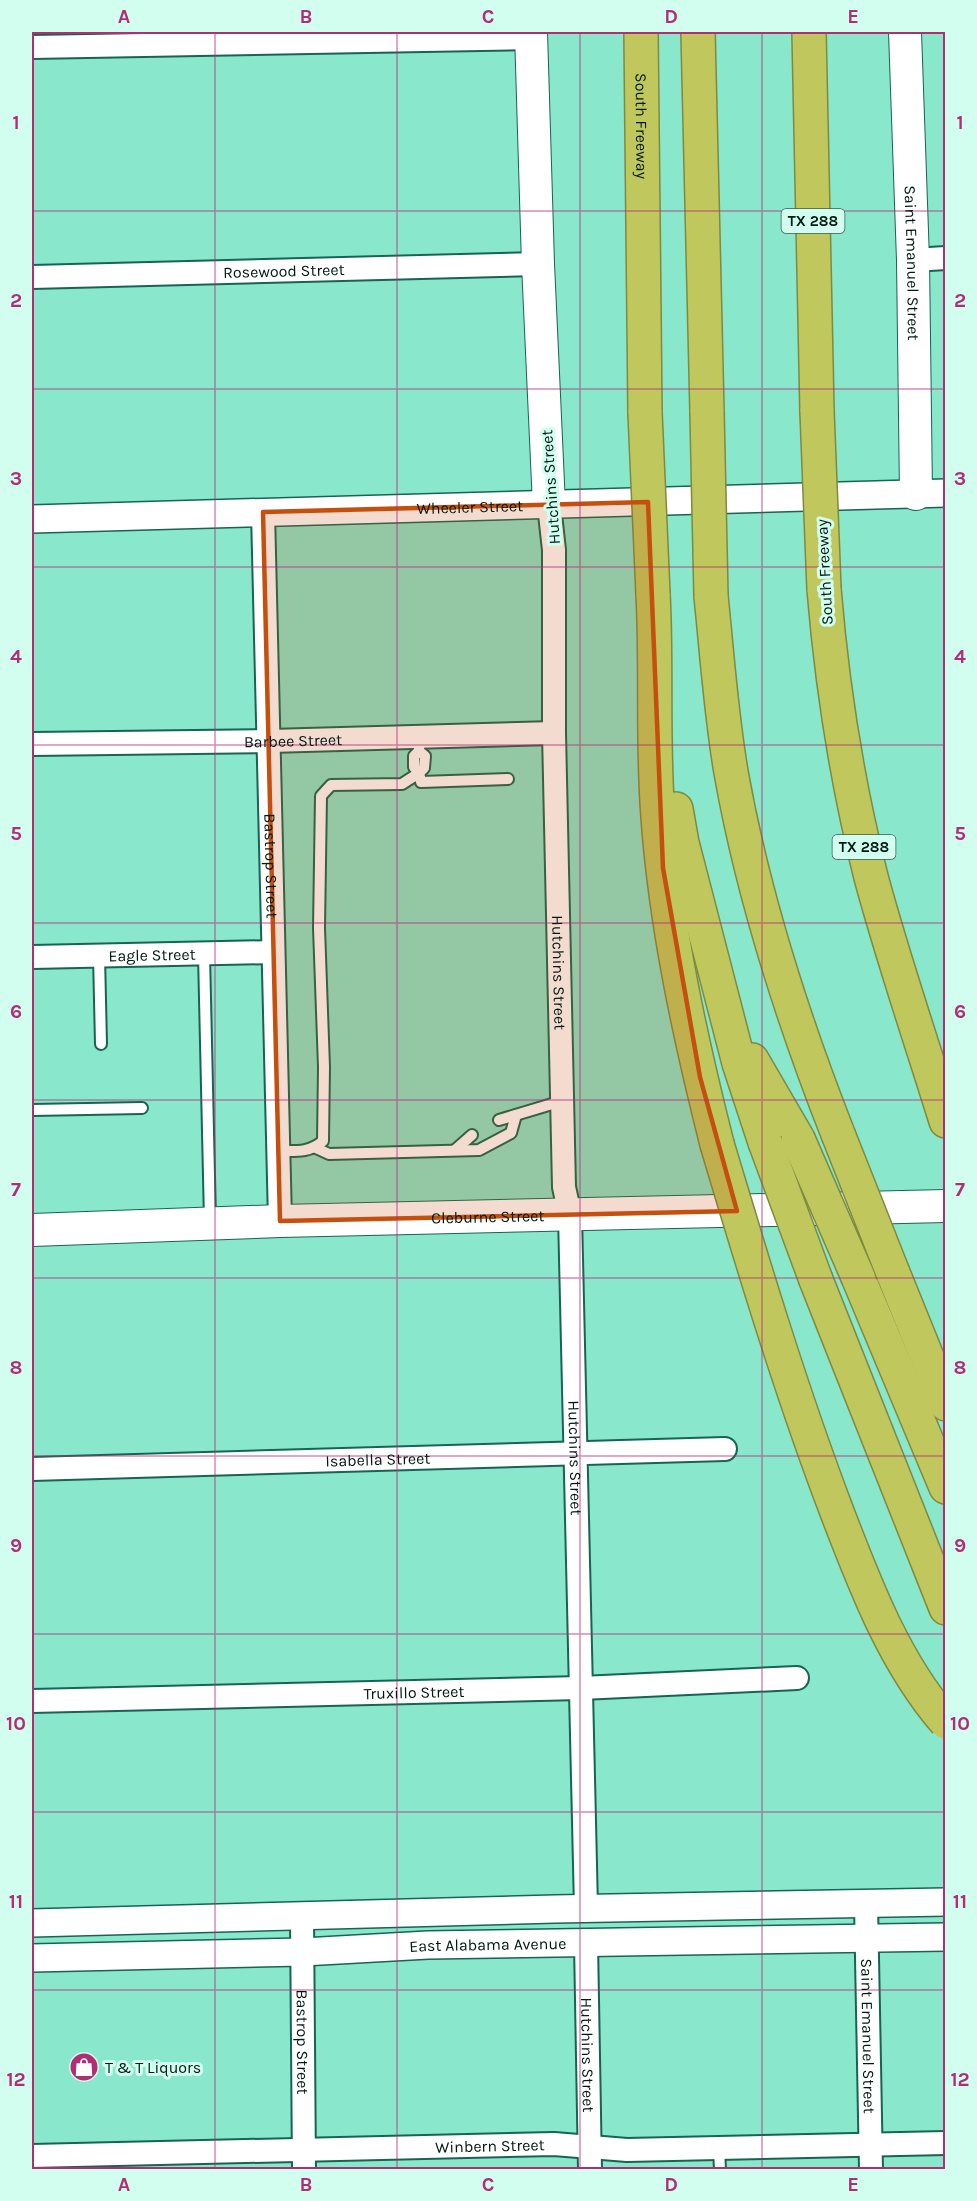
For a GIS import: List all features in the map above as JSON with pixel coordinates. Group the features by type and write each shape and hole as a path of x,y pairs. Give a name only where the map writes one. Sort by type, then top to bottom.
{"highway":[{"name":"South Freeway","path":"641,32 645,413 656,653"},
{"path":"698,32 711,596 731,772 759,894 795,1017 838,1134 945,1404"},
{"name":"South Freeway","path":"809,32 817,411 824,589 836,709 860,831 883,920 942,1109"},
{"path":"656,653 669,764 682,843 747,1091 816,1280 945,1608"},
{"path":"656,653 656,766 663,868 685,1007 717,1144 776,1344 860,1573 907,1668 945,1722"},
{"path":"730,1023 798,1139 945,1487"}],"main road":[{"name":"Saint Emanuel Street","path":"905,32 913,260 931,494"},
{"name":"Hutchins Street","path":"532,35 538,264 549,505"},
{"name":"Cleburne Street","path":"32,1230 280,1221 945,1206"}],"street":[{"path":"32,47 532,35"},
{"path":"913,260 945,258"},
{"name":"Rosewood Street","path":"32,277 538,264"},
{"name":"Wheeler Street","path":"32,519 931,494"},
{"name":"Hutchins Street","path":"549,505 554,550 554,733 564,1196 570,1215 586,1908"},
{"name":"Bastrop Street","path":"263,512 280,1221"},
{"name":"Barbee Street","path":"32,744 270,741 419,744 554,733"},
{"name":"Eagle Street","path":"32,957 273,952"},
{"name":"Isabella Street","path":"32,1469 725,1449"},
{"name":"Truxillo Street","path":"32,1701 581,1688 797,1678"},
{"name":"East Alabama Avenue","path":"32,1923 586,1908 945,1902"},
{"name":"Saint Emanuel Street","path":"866,1904 871,2169"},
{"name":"Bastrop Street","path":"303,1916 304,2160"},
{"name":"East Alabama Avenue","path":"32,1958 303,1952 428,1945 945,1937"},
{"name":"Hutchins Street","path":"586,1943 590,2159"},
{"name":"Winbern Street","path":"32,2156 304,2160 554,2144 590,2159 719,2159 870,2145 945,2143"}],"lane":[{"path":"419,744 414,756 414,767 422,782 508,778"},
{"path":"278,1151 304,1151 316,1148 322,1141 324,1067 319,928 321,796 331,785 402,784 419,773"},
{"path":"204,954 210,1223"},
{"path":"99,956 101,1044"},
{"path":"499,1120 562,1101"},
{"path":"32,1110 142,1108"},
{"path":"316,1148 329,1154 479,1150 512,1133 516,1115"},
{"path":"455,1150 472,1135"}],"highlighted area":[{"path":"648,502 663,868 700,1077 737,1211 280,1221 263,512"}],"place":[{"name":"T & T Liquors","path":"84,2067"}]}
